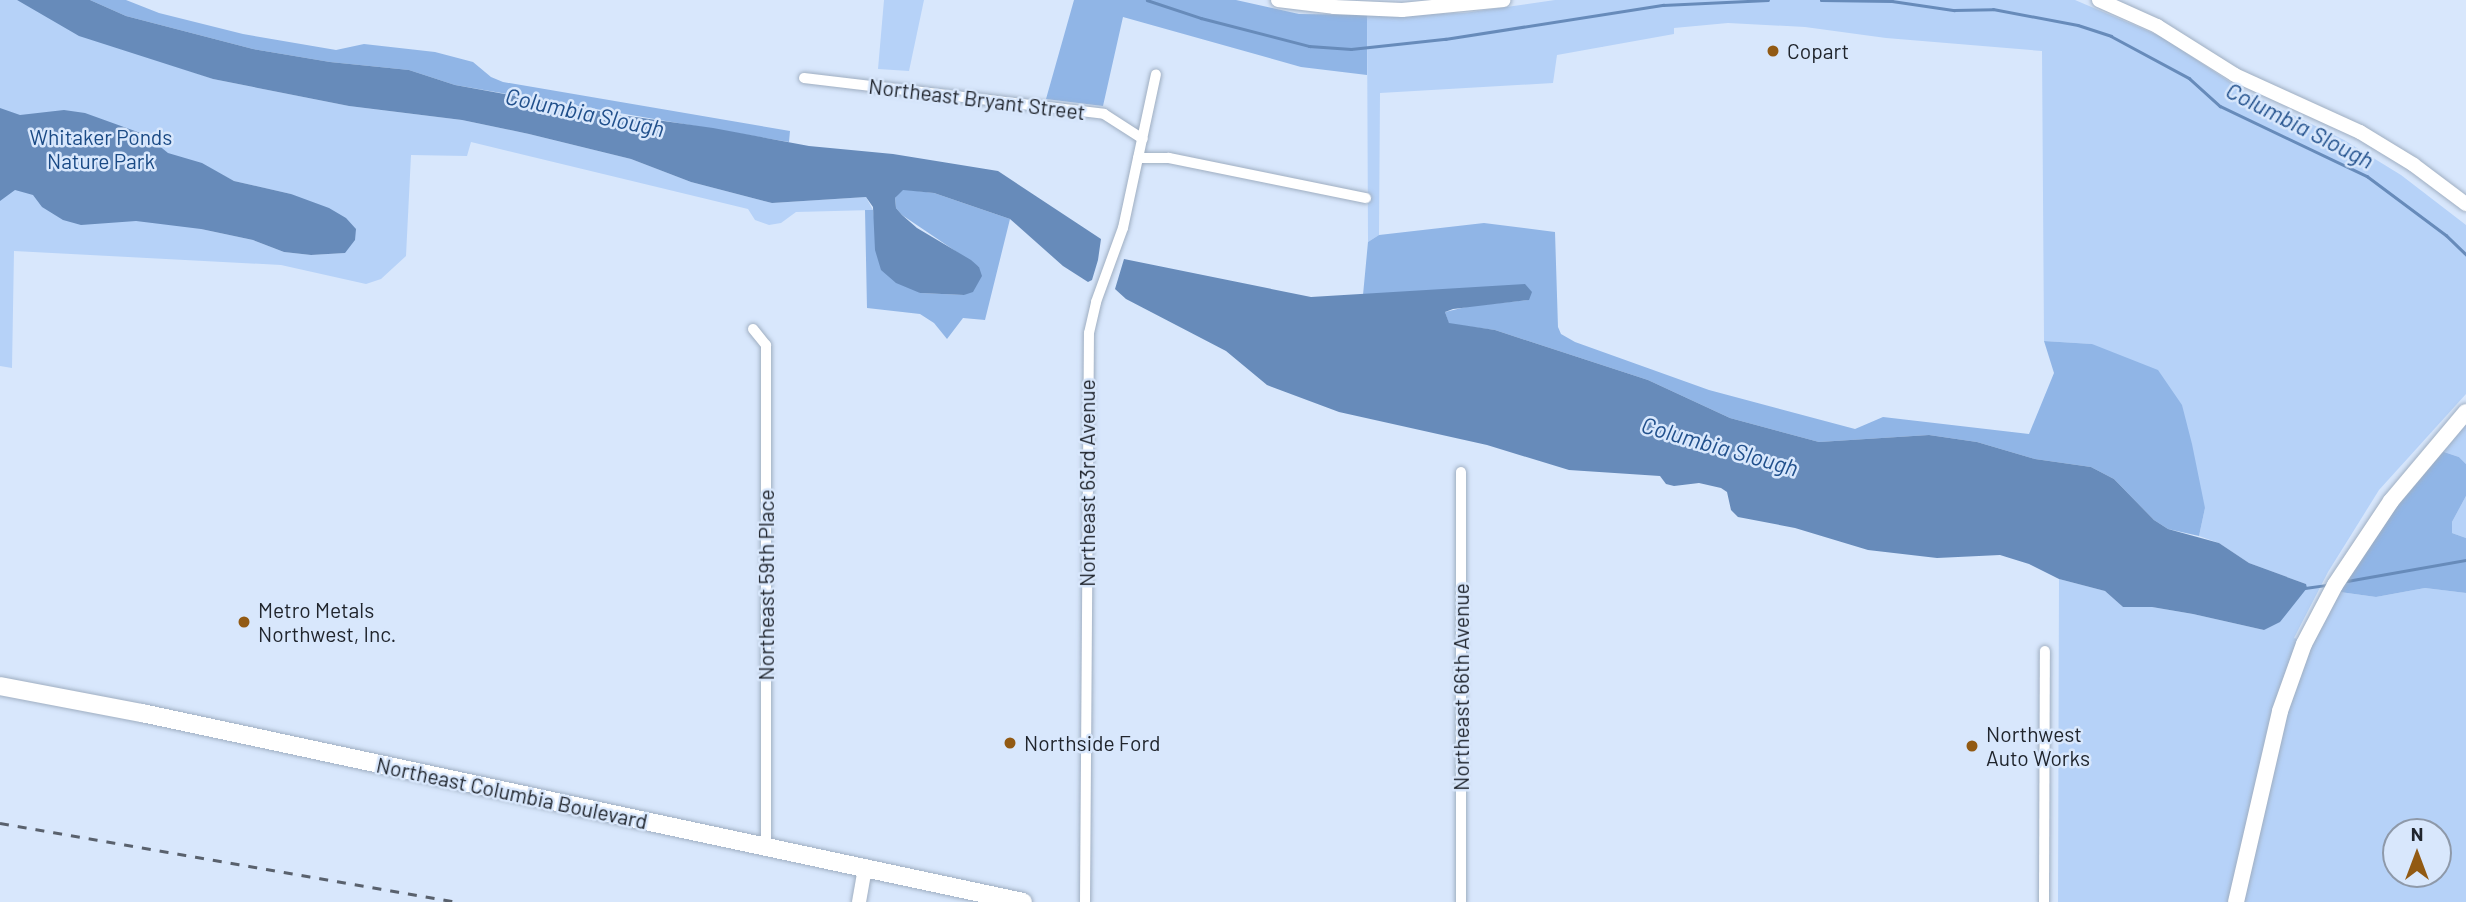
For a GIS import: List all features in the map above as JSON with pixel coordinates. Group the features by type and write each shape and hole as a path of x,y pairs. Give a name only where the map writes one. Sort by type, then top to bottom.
{"main road":[{"path":"2236,902 2280,711 2304,644 2335,585 2391,501 2466,412"},
{"name":"Northeast Columbia Boulevard","path":"0,686 177,720 585,810 766,845 1023,902"}],"street":[{"path":"1278,0 1334,7 1402,9 1504,0"},
{"path":"2099,0 2157,26 2235,75 2360,132 2414,165 2466,204"},
{"name":"Northeast 63rd Avenue","path":"1085,902 1089,333 1096,302 1123,228 1156,74"},
{"name":"Northeast Bryant Street","path":"804,78 1104,114 1143,139"},
{"path":"1138,158 1169,158 1366,198"},
{"name":"Northeast 59th Place","path":"753,329 766,345 766,845"},
{"name":"Northeast 66th Avenue","path":"1461,472 1461,902"},
{"path":"2045,651 2045,902"},
{"path":"859,902 865,867"}],"green space":[{"name":"Whitaker Ponds Nature Park","path":"0,0 17,0 134,52 213,79 349,106 462,120 529,134 631,159 691,182 772,203 866,197 873,210 796,212 781,223 769,225 755,220 748,209 471,142 467,156 411,155 406,256 381,279 366,284 281,265 14,251 12,368 0,366","holes":["202,164 234,181 291,194 345,253 311,255 284,252 253,240 201,229"]},
{"path":"884,0 924,0 909,71 878,69"},
{"path":"1555,0 2075,0 2162,37 2242,90 2344,140 2401,175 2466,225 2466,394 2379,490 2328,572 2294,638 2311,643 2340,592 2376,597 2425,588 2466,593 2466,902 2058,902 2059,579 2105,591 2123,607 2152,607 2264,630 2306,584 2249,563 2219,543 2199,536 2205,508 2092,344 2044,341 2042,51 1886,38 1805,27 1728,23 1674,28 1674,34 1557,55 1553,83 1380,93 1379,235 1368,242 1367,15 1464,13"},
{"path":"2466,421 2466,464 2459,457 2438,450"},
{"path":"2466,496 2466,538 2452,533 2452,522"}],"shaded area":[{"path":"90,0 126,0 159,13 243,34 336,50 364,44 435,52 473,62 491,77 503,82 790,131 789,142 455,85 409,70 330,62 253,49 126,16"},
{"path":"1074,0 1236,0 1299,14 1367,15 1367,75 1301,67 1123,17 1103,106 1046,99"},
{"path":"902,189 934,193 1010,219 985,320 963,318 947,339 934,323 920,314 867,308 865,210 873,210 875,224 920,293 964,295 979,267 902,215 896,208 895,198"},
{"path":"1484,223 1555,232 1558,327 1561,334 1575,342 1709,390 1855,429 1883,417 2029,434 2054,373 2044,341 2092,344 2158,370 2182,405 2192,444 2205,508 2199,536 2168,529 2154,520 2114,479 2091,467 2035,459 1977,442 1929,435 1819,442 1730,418 1648,380 1495,330 1449,324 1445,312 1470,306 1528,300 1415,293 1363,295 1368,242 1379,235"},
{"path":"2438,450 2459,457 2466,464 2466,496 2452,522 2452,533 2466,538 2466,593 2425,588 2376,597 2340,592 2385,521"}],"water":[{"path":"17,0 90,0 126,16 253,49 330,62 409,70 455,85 809,146 893,154 998,171 1101,239 1098,260 1092,280 1088,282 1063,266 1010,219 934,193 903,190 895,198 896,208 902,215 917,228 971,260 979,267 982,276 973,292 964,295 920,293 896,283 881,270 875,250 873,207 866,197 772,203 691,182 631,159 529,134 462,120 349,106 213,79 79,36"},
{"path":"0,108 20,115 64,110 85,113 146,135 168,153 202,163 234,181 291,194 329,208 346,218 356,229 355,240 345,253 311,255 284,252 253,240 201,229 136,221 81,225 63,220 42,207 33,195 15,190 0,201"},
{"path":"1124,259 1311,297 1525,284 1532,292 1529,300 1453,309 1445,312 1449,323 1495,330 1648,380 1730,418 1819,442 1929,435 1977,442 2035,459 2091,467 2114,479 2154,520 2168,529 2219,543 2249,563 2306,584 2307,588 2280,622 2264,630 2152,607 2123,607 2105,591 2059,579 2029,564 2000,555 1937,558 1868,550 1795,528 1738,517 1731,510 1727,492 1721,488 1699,483 1674,486 1666,484 1660,476 1569,470 1487,445 1339,412 1267,385 1226,351 1126,299 1115,289"}],"waterway":[{"name":"Columbia Slough","path":"1147,0 1201,18 1309,46 1351,49 1445,39 1663,5 1768,0"},
{"name":"Columbia Slough","path":"1821,0 1892,1 1954,10 1993,9 2078,25 2111,36 2189,78 2220,106 2367,176 2446,235 2466,254"},
{"name":"Columbia Slough","path":"2347,581 2466,560"},
{"name":"Columbia Slough","path":"2305,588 2327,585"}],"railway":[{"path":"0,823 456,902"}],"place":[{"name":"Copart","path":"1773,51"},
{"name":"Metro Metals Northwest, Inc.","path":"244,622"},
{"name":"Northside Ford","path":"1010,743"},
{"name":"Northwest Auto Works","path":"1972,746"}]}
